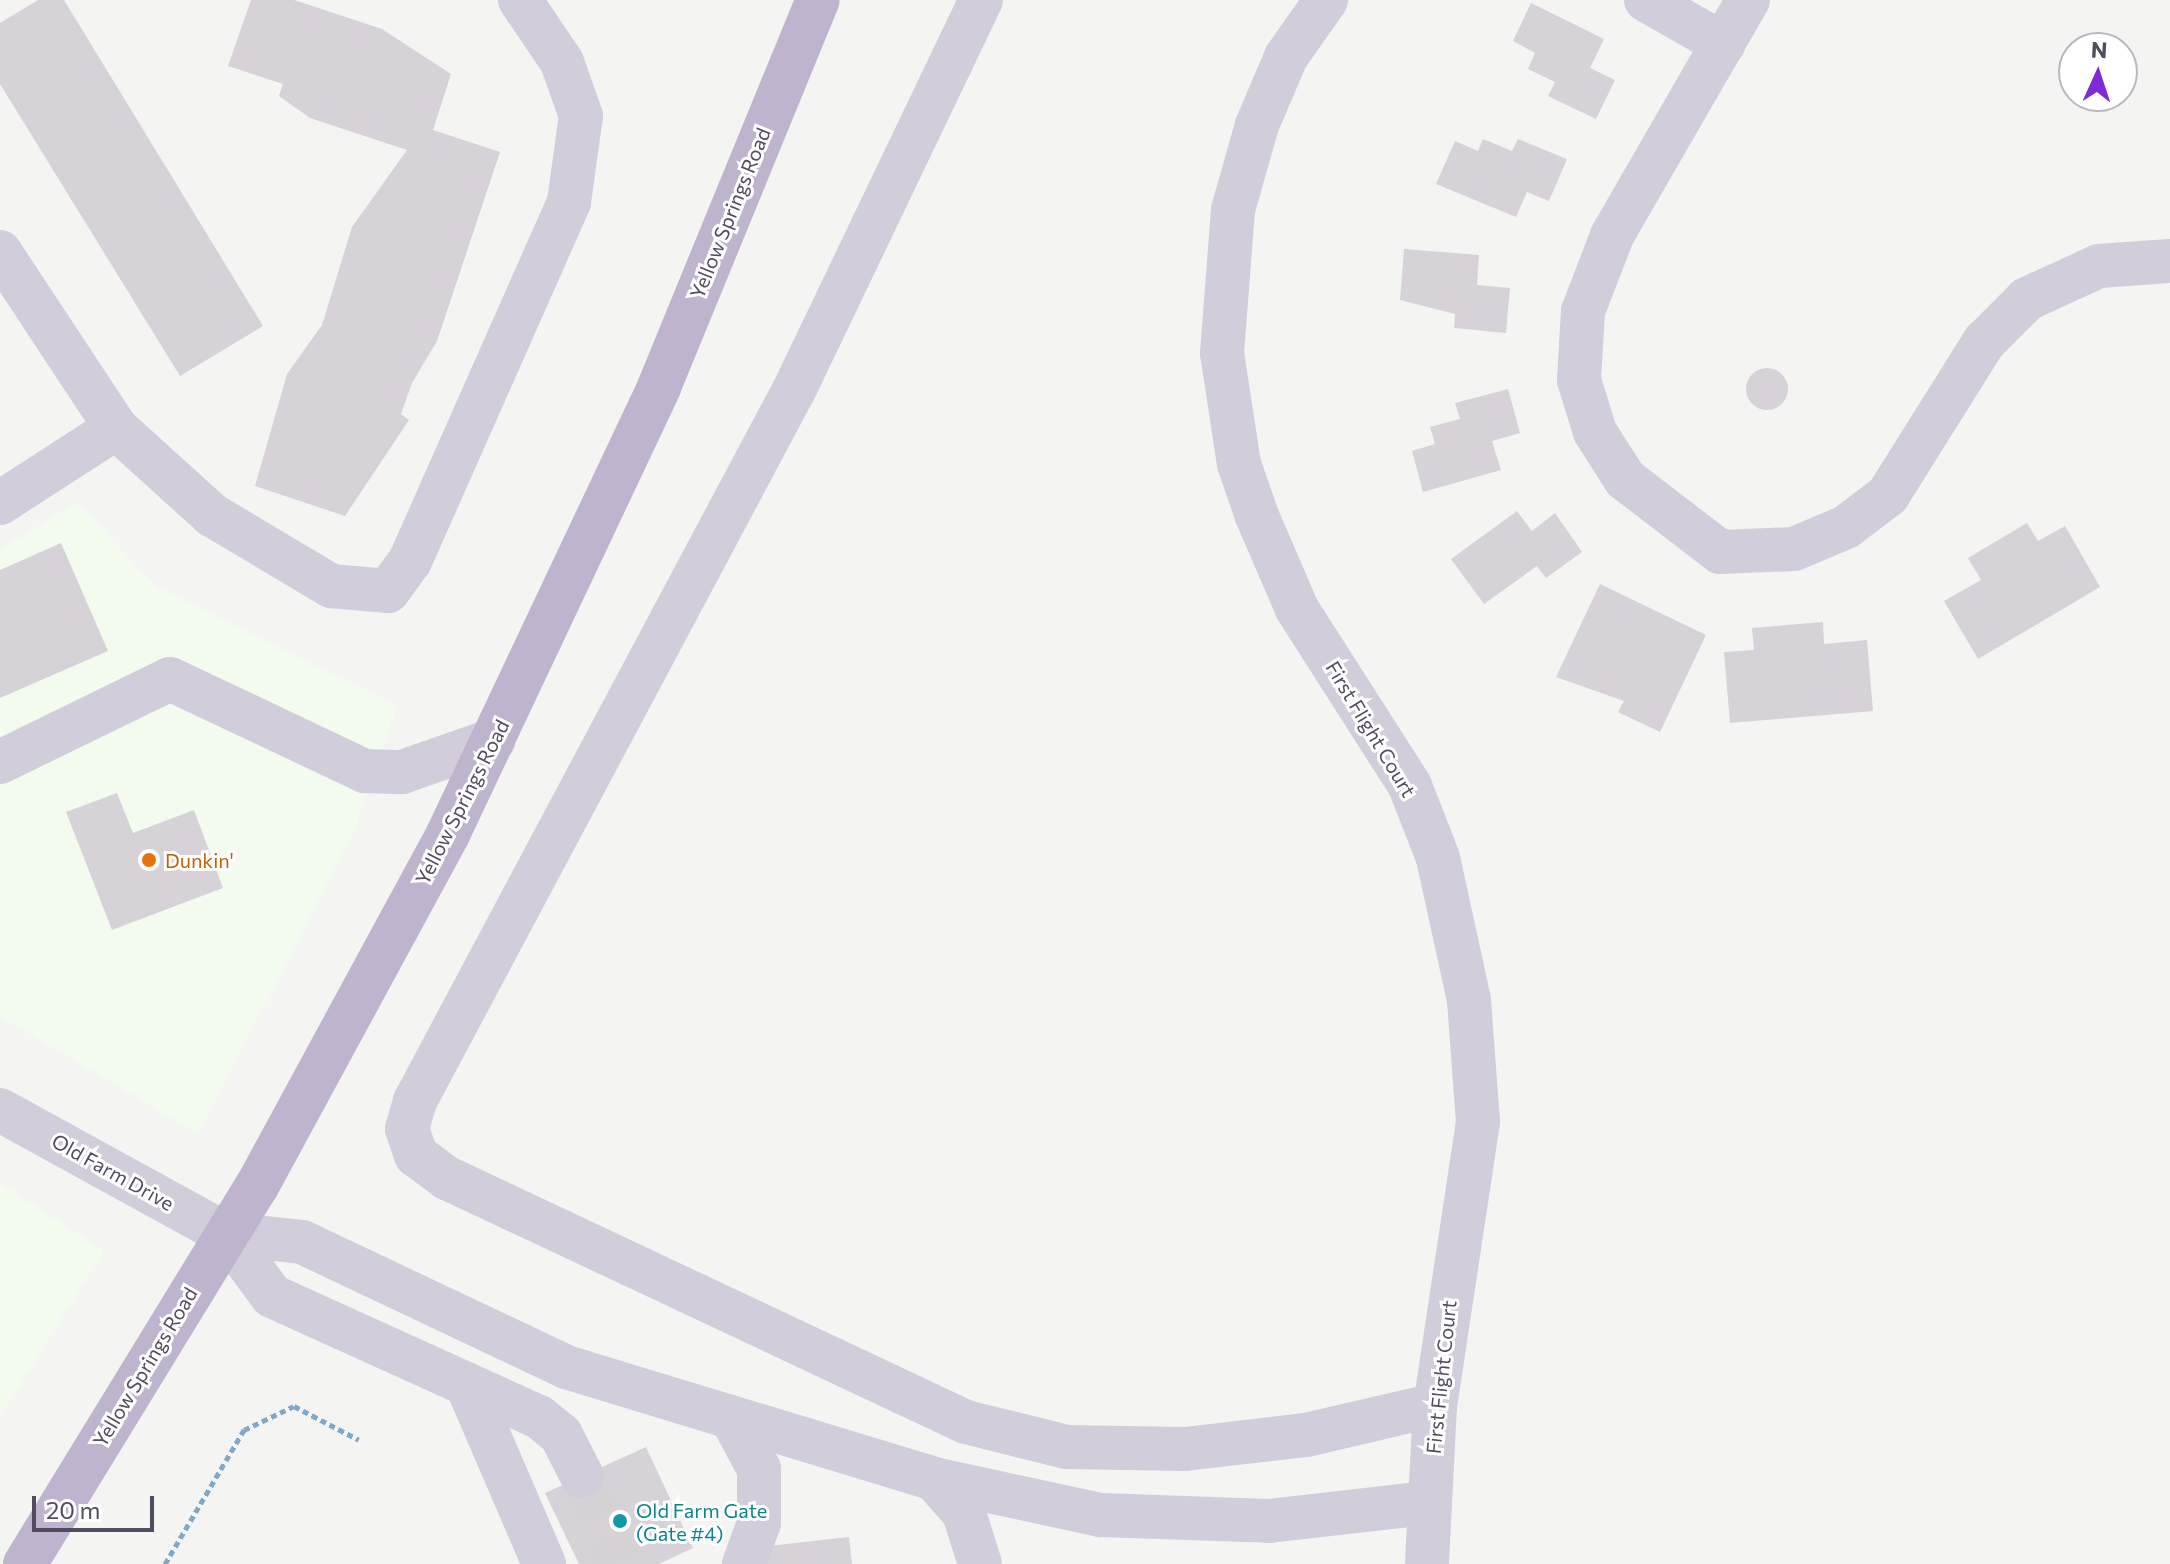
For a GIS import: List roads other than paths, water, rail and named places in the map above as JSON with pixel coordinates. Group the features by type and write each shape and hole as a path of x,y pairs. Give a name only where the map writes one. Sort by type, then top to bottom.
{"main road":[{"name":"Yellow Springs Road","path":"25,1564 226,1234 494,740 659,387 818,0"}],"street":[{"path":"0,252 116,428 212,515 331,586 388,591 410,561 569,202 581,116 562,62 520,0"},
{"path":"981,0 794,390 415,1101 407,1129 416,1155 447,1178 966,1422 1066,1447 1185,1449 1306,1435 1435,1405"},
{"name":"First Flight Court","path":"1326,0 1286,57 1257,125 1233,210 1222,353 1239,464 1257,516 1297,609 1410,786 1438,858 1469,1000 1478,1122 1435,1405 1427,1535"},
{"path":"1646,0 1723,44"},
{"path":"1748,0 1612,236 1583,311 1579,380 1595,432 1625,479 1720,552 1794,549 1846,527 1888,495 1984,342 2027,299 2099,266 2170,261"},
{"path":"0,503 116,428"},
{"path":"0,762 170,679 365,771 402,772 494,740"},
{"name":"Old Farm Drive","path":"0,1110 226,1234"},
{"path":"226,1234 272,1296 539,1417 561,1435 582,1476"},
{"path":"226,1234 302,1242 566,1367 934,1479 1101,1515 1269,1521 1427,1535"},
{"path":"467,1385 544,1564"},
{"path":"731,1417 759,1469 759,1523 744,1564"},
{"path":"934,1479 964,1513 980,1564"}],"tunnel":[{"path":"582,1476 619,1564"}],"place":[{"name":"Dunkin'","path":"149,860"},
{"name":"Old Farm Gate (Gate #4)","path":"620,1521"}]}
